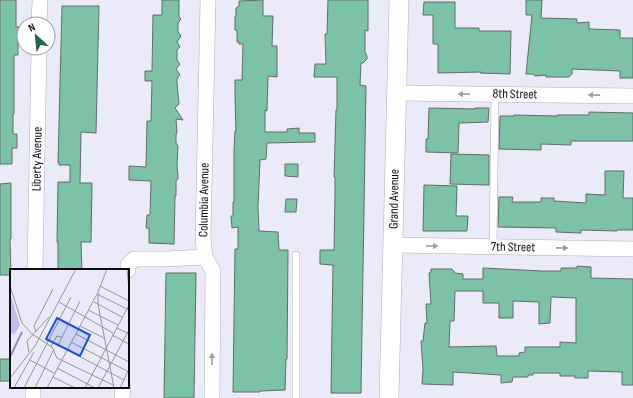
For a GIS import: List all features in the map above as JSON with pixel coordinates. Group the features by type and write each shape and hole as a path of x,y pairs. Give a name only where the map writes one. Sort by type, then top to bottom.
{"street":[{"path":"39,16 40,0"},
{"name":"Columbia Avenue","path":"208,0 203,239 205,257 213,271 212,398"},
{"name":"Grand Avenue","path":"389,398 399,0"},
{"name":"Liberty Avenue","path":"35,269 39,56"},
{"name":"8th Street","path":"397,93 633,96"},
{"name":"7th Street","path":"393,245 633,249"},
{"path":"128,269 128,265 134,259 205,257"},
{"path":"122,398 123,388"}],"lane":[{"path":"493,247 495,94"},
{"path":"296,255 296,398"}],"building":[{"path":"0,0 16,0 16,55 14,55 13,134 17,134 17,148 12,148 12,164 0,164"},
{"path":"162,0 179,0 179,17 181,19 178,23 178,32 181,36 177,42 180,47 177,50 177,60 180,64 176,69 180,75 177,78 179,104 175,108 183,120 176,119 178,179 176,181 175,196 174,244 149,243 149,228 146,228 147,215 150,215 151,181 129,180 129,166 146,167 147,121 151,121 152,81 145,81 145,71 152,71 153,15 162,15"},
{"path":"263,0 263,16 273,16 272,46 277,46 277,77 268,76 265,132 287,132 287,129 299,128 299,133 315,133 315,142 267,143 266,159 260,160 258,207 259,231 278,232 279,250 288,250 287,359 285,390 233,392 235,249 238,249 238,227 232,228 231,216 233,216 234,202 234,150 236,131 235,80 242,80 243,44 239,44 239,42 237,42 235,16 236,8 239,6 239,1"},
{"path":"328,0 368,0 368,31 365,30 365,52 367,59 361,63 360,85 366,86 361,393 331,393 333,265 320,264 320,250 334,250 334,177 337,77 314,77 315,64 326,64 325,34 327,34"},
{"path":"526,0 542,0 541,18 577,19 577,23 589,22 589,29 620,30 620,38 633,38 633,78 620,78 620,71 572,69 572,74 569,77 546,77 546,75 535,76 533,74 526,74 532,15 526,15"},
{"path":"424,2 455,2 455,28 479,28 479,31 511,31 510,74 480,73 481,72 438,73 438,44 433,44 433,15 423,15"},
{"path":"62,6 99,6 96,133 81,132 80,183 92,183 91,242 81,242 82,269 58,269 58,182 70,182 70,165 59,165"},
{"path":"429,108 489,108 488,122 459,123 458,153 426,152"},
{"path":"589,112 633,113 633,141 571,141 571,145 541,144 541,150 499,149 500,116 589,115"},
{"path":"451,154 489,155 489,185 450,184"},
{"path":"285,164 298,164 298,177 285,176"},
{"path":"605,171 624,171 623,198 633,198 633,230 581,230 581,233 556,232 556,228 498,227 499,197 513,197 512,202 541,202 541,198 554,198 554,201 586,203 586,194 605,195"},
{"path":"11,183 10,275 0,275 0,184"},
{"path":"424,185 457,186 456,216 468,216 467,231 423,231"},
{"path":"286,199 297,199 296,212 285,212"},
{"path":"577,266 591,267 591,278 633,279 633,385 622,385 622,372 588,371 588,378 560,376 560,373 533,373 533,375 528,375 528,377 513,377 512,382 501,383 501,375 453,372 453,385 422,384 423,369 421,341 423,341 425,323 427,323 426,304 431,304 429,273 431,272 431,269 452,269 454,273 463,274 463,279 483,279 483,268 561,271 561,268 577,268","holes":["455,291 483,291 483,303 499,303 499,318 513,318 513,301 539,302 539,324 550,323 551,297 576,298 576,343 560,342 560,347 525,347 525,352 519,353 519,356 497,356 496,346 449,347 450,321 454,321"]},
{"path":"166,273 196,273 194,398 164,398"},
{"path":"0,359 10,359 10,381 0,381"}]}
